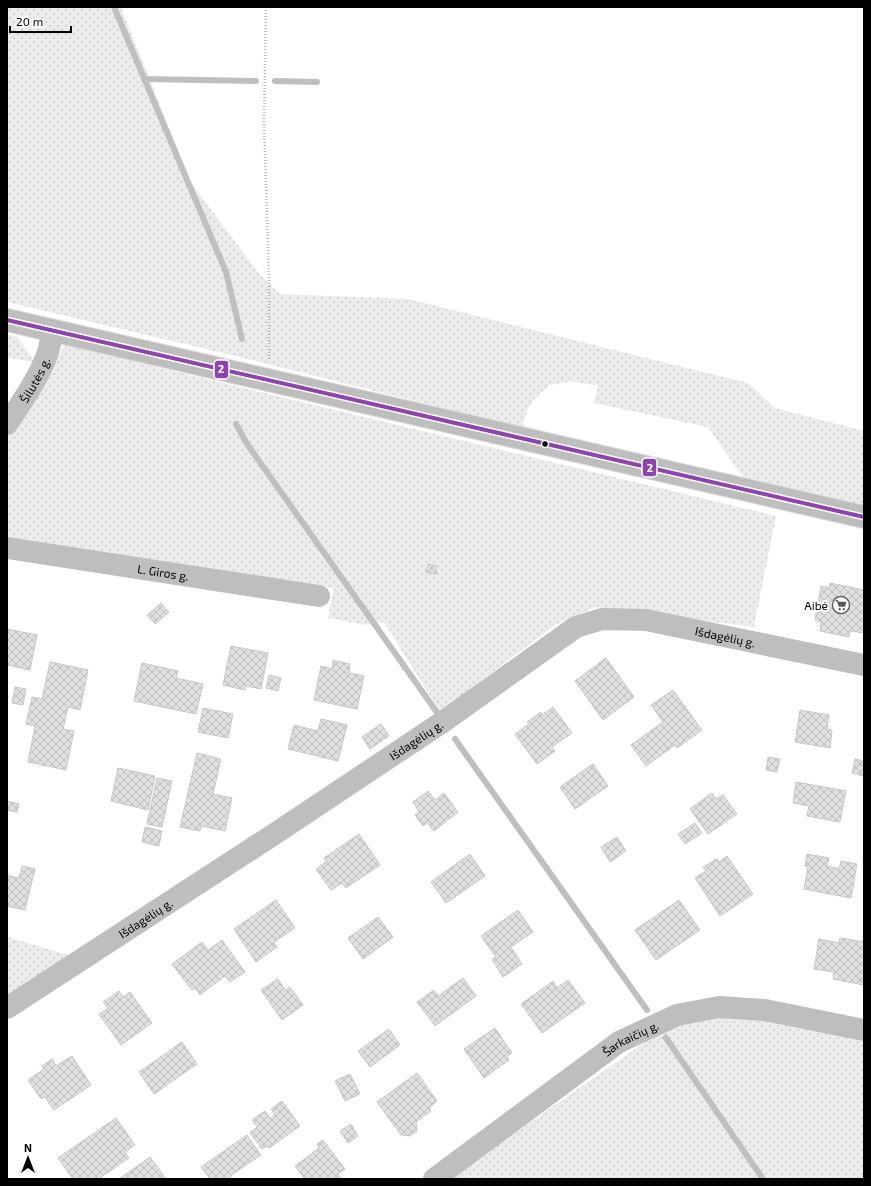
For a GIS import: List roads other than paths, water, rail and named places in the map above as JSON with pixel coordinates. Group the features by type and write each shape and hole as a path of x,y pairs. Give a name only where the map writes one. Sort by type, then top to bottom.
{"main road":[{"path":"7,320 864,517"},
{"name":"Šilutės g.","path":"7,424 25,397 40,370 48,352 53,331"},
{"name":"L. Giros g.","path":"7,548 319,596"},
{"name":"Išdagėlių g.","path":"7,1008 447,719 576,627 602,619 646,620 864,665"},
{"name":"Šarkaičių g.","path":"434,1179 619,1042 677,1015 719,1007 765,1010 864,1030"}],"waterway":[{"path":"114,7 226,272 242,339"},
{"path":"144,79 256,81"},
{"path":"275,81 317,82"},
{"path":"236,424 247,444 436,711"},
{"path":"455,739 647,1010"},
{"path":"666,1038 763,1179"}],"place":[{"name":"Aibė","path":"841,605"}]}
